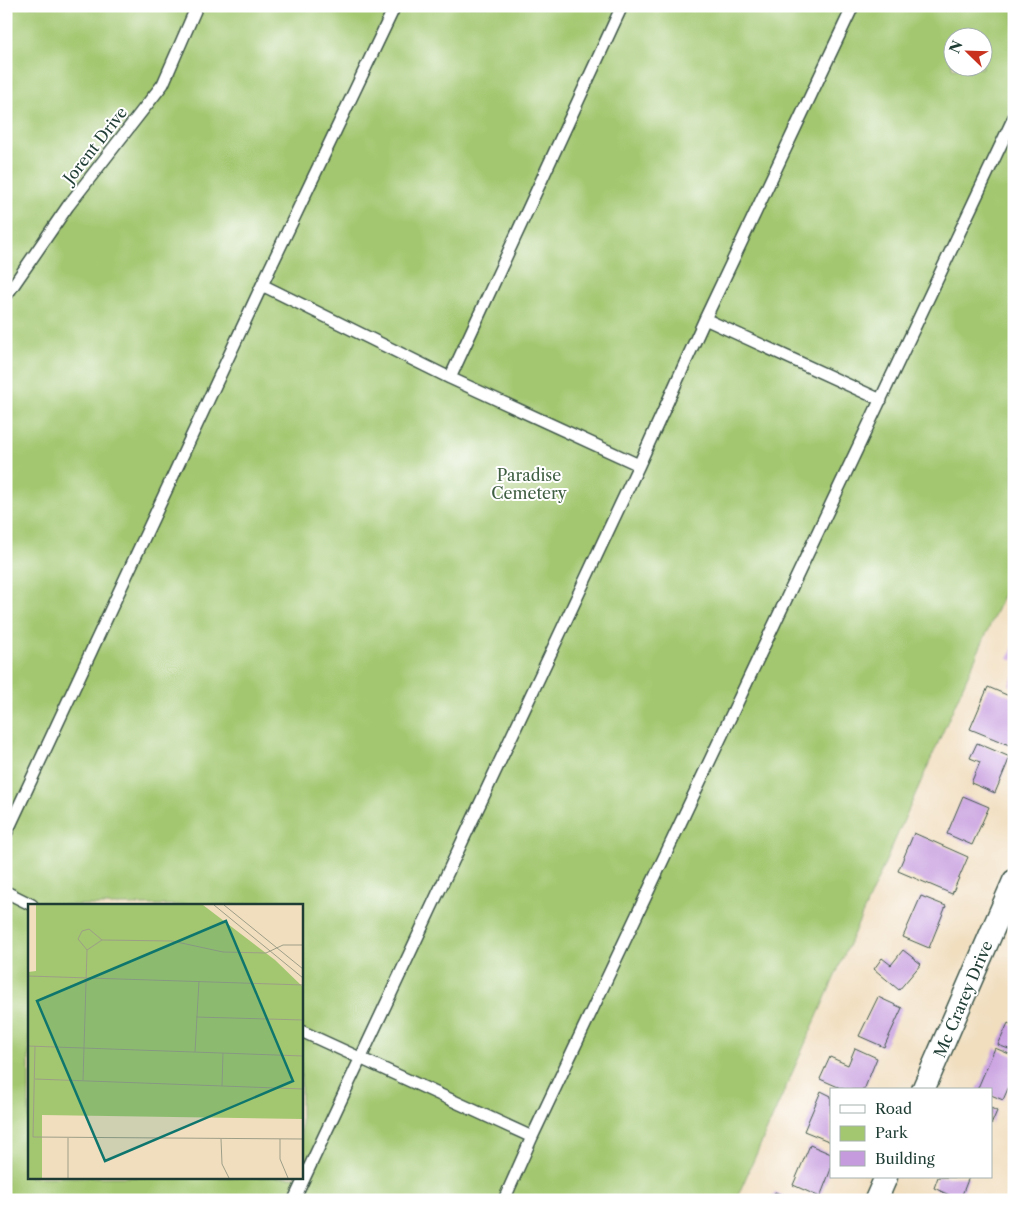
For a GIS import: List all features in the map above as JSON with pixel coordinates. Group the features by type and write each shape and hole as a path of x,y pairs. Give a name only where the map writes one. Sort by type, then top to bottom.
{"street":[{"name":"Mc Crarey Drive","path":"924,1088 1014,881"},
{"path":"876,1200 886,1178"}],"lane":[{"name":"Jorent Drive","path":"6,296 68,206 163,84 197,6"},
{"path":"6,834 262,285 395,6"},
{"path":"450,378 622,6"},
{"path":"294,1200 639,465 705,318 853,6"},
{"path":"504,1200 532,1137 1014,117"},
{"path":"262,285 450,378 639,465"},
{"path":"705,318 881,400"},
{"path":"6,892 30,904"},
{"path":"302,1031 532,1137"}],"green space":[{"name":"Paradise Cemetery","path":"6,6 1014,6 1014,571 736,1200 6,1200"}],"building":[{"path":"1014,645 1014,661 1008,659"},
{"path":"1014,675 1014,687 1009,685"},
{"path":"988,687 1014,698 1014,747 970,729"},
{"path":"977,743 1010,757 995,793 971,783 980,762 970,758"},
{"path":"963,796 989,807 972,845 947,834"},
{"path":"914,833 968,857 952,894 898,871"},
{"path":"921,896 946,906 929,948 903,937"},
{"path":"903,950 921,964 899,990 874,969 882,958 891,965"},
{"path":"878,997 902,1008 884,1047 859,1036"},
{"path":"1008,1023 1014,1026 1014,1051 998,1045"},
{"path":"855,1048 877,1058 865,1088 840,1088 820,1079 830,1057 848,1065"},
{"path":"995,1048 1014,1056 1014,1075 1003,1100 992,1095 992,1088 978,1088"},
{"path":"821,1091 830,1096 830,1142 804,1131"},
{"path":"992,1108 997,1111 992,1123"},
{"path":"810,1145 830,1154 830,1172 820,1197 793,1185"},
{"path":"938,1178 969,1178 960,1200 934,1188"},
{"path":"775,1192 794,1200 772,1200"}]}
